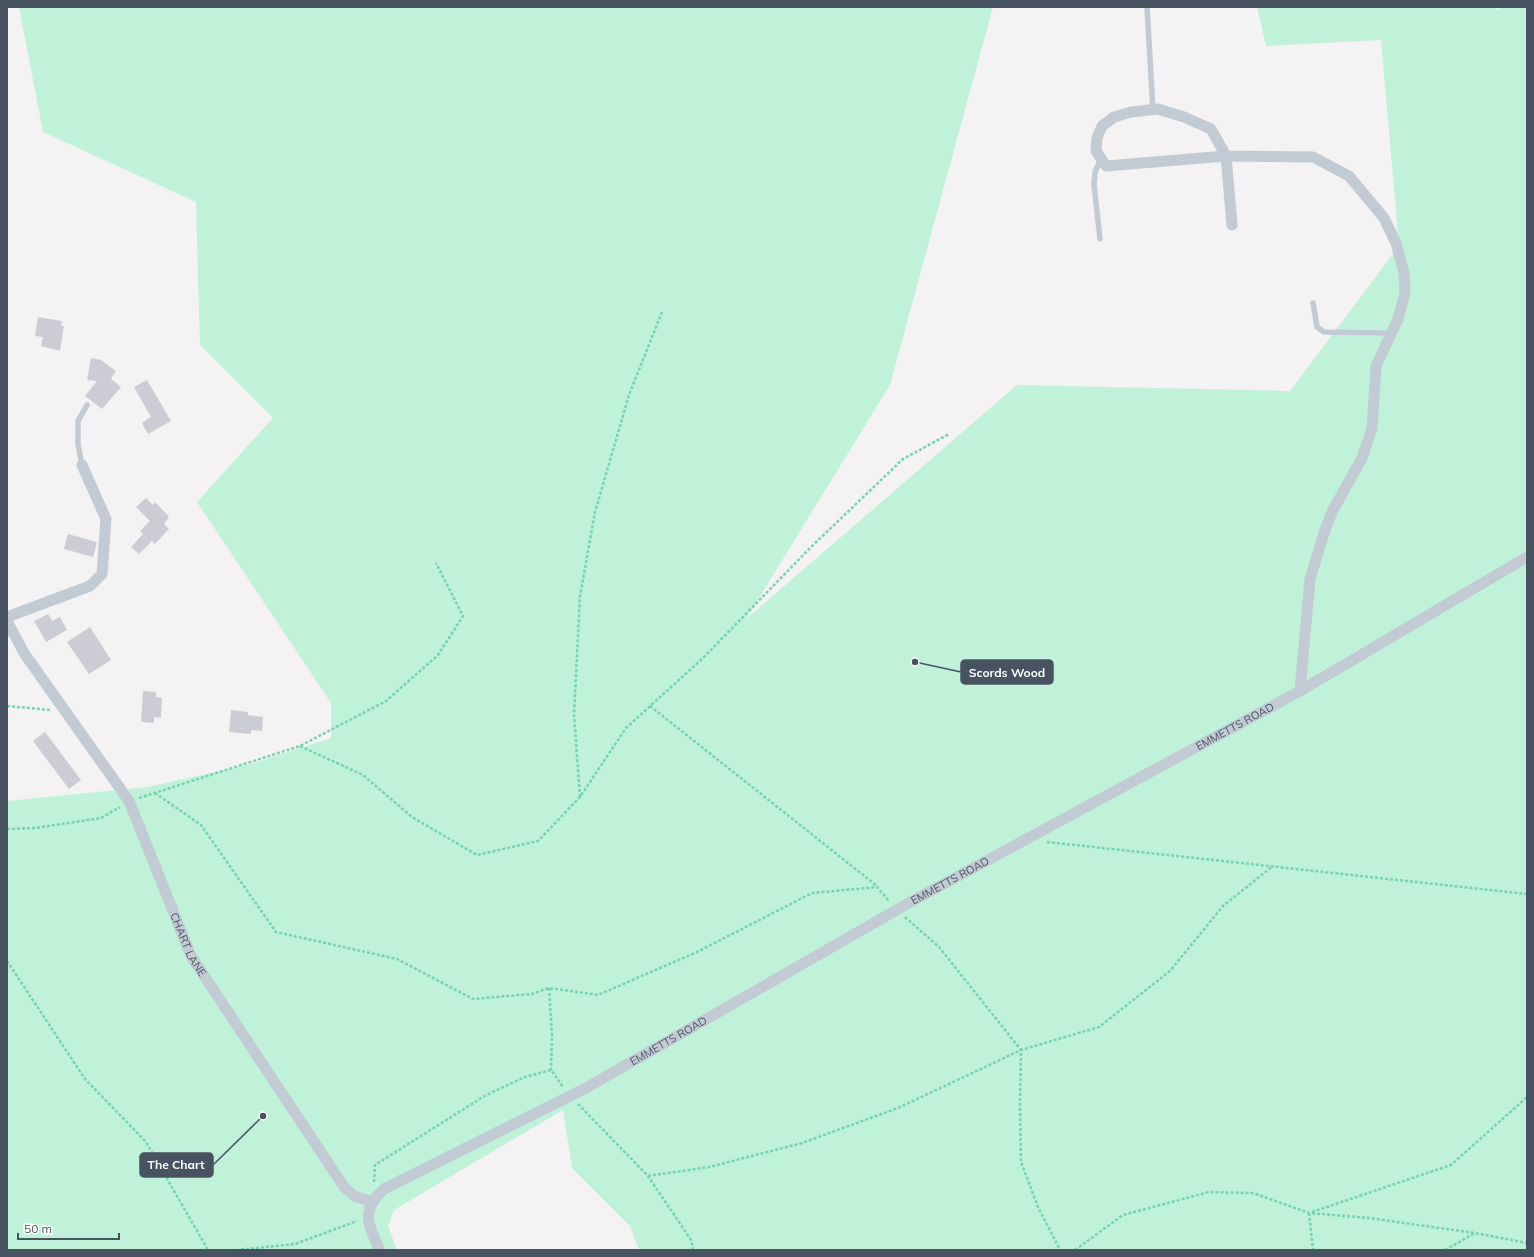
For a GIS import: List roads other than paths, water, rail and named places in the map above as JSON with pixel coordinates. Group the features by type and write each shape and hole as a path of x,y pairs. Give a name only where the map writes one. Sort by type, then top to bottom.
{"street":[{"path":"1232,225 1226,156 1211,129 1184,116 1158,109 1131,112 1114,117 1102,126 1097,138 1096,151 1106,166 1226,156 1313,157 1349,176 1384,218 1396,243 1404,273 1405,293 1391,333 1376,366 1372,429 1362,458 1332,512 1310,579 1300,691"},
{"path":"7,617 90,586 102,574 106,519 82,465"},
{"name":"EMMETTS ROAD","path":"373,1202 384,1189 570,1096 896,910 1300,691 1527,557"},
{"name":"CHART LANE","path":"7,621 24,653 129,801 191,956 344,1187 354,1196 373,1202"},
{"path":"373,1202 368,1212 368,1220 380,1250"}],"lane":[{"path":"1147,7 1152,110"},
{"path":"1100,239 1094,184 1095,172 1101,158"},
{"path":"1313,303 1317,327 1324,332 1391,333"},
{"path":"82,465 78,444 78,421 87,404"}],"place":[{"name":"Scords Wood","path":"915,662"},
{"name":"The Chart","path":"263,1116"}]}
